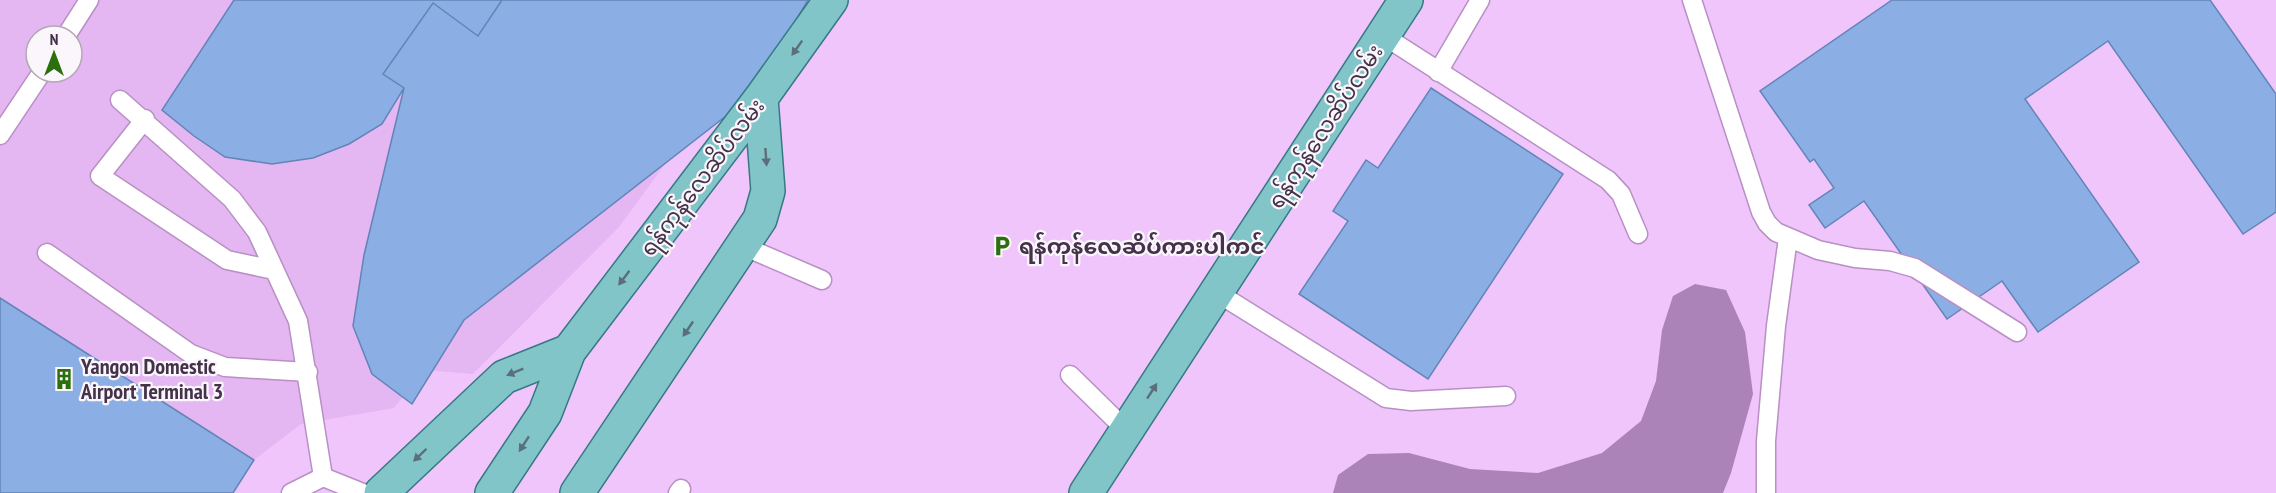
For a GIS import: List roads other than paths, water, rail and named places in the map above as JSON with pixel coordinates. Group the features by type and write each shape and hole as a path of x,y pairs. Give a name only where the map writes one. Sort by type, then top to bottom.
{"main road":[{"name":"ရန်ကုန်လေဆိပ်လမ်း","path":"492,493 545,413 570,351 761,98 831,0"},
{"name":"ရန်ကုန်လေဆိပ်လမ်း","path":"1086,493 1406,0"},
{"path":"577,493 760,219 768,191 761,98"},
{"path":"381,493 504,377 570,351"}],"lane":[{"path":"74,24 89,0"},
{"path":"1438,72 1480,0"},
{"path":"1692,0 1761,212 1767,223 1776,232 1818,250 1855,258 1890,261 1915,268 2017,332"},
{"path":"1384,36 1608,180 1621,194 1638,234"},
{"path":"0,135 34,84"},
{"path":"120,100 145,119 232,199 256,232 298,321 308,372 323,477"},
{"path":"145,119 100,176 227,260 274,270"},
{"path":"1766,493 1766,441 1775,337 1788,238"},
{"path":"743,246 822,280"},
{"path":"47,253 191,354 225,368 308,372"},
{"path":"1216,292 1386,398 1411,401 1506,396"},
{"path":"1070,375 1126,430"},
{"path":"291,493 323,477 363,493"}],"place":[{"name":"ရန်ကုန်လေဆိပ်ကားပါကင်","path":"1002,246"},
{"name":"Yangon Domestic Airport Terminal 3","path":"64,379"}]}
